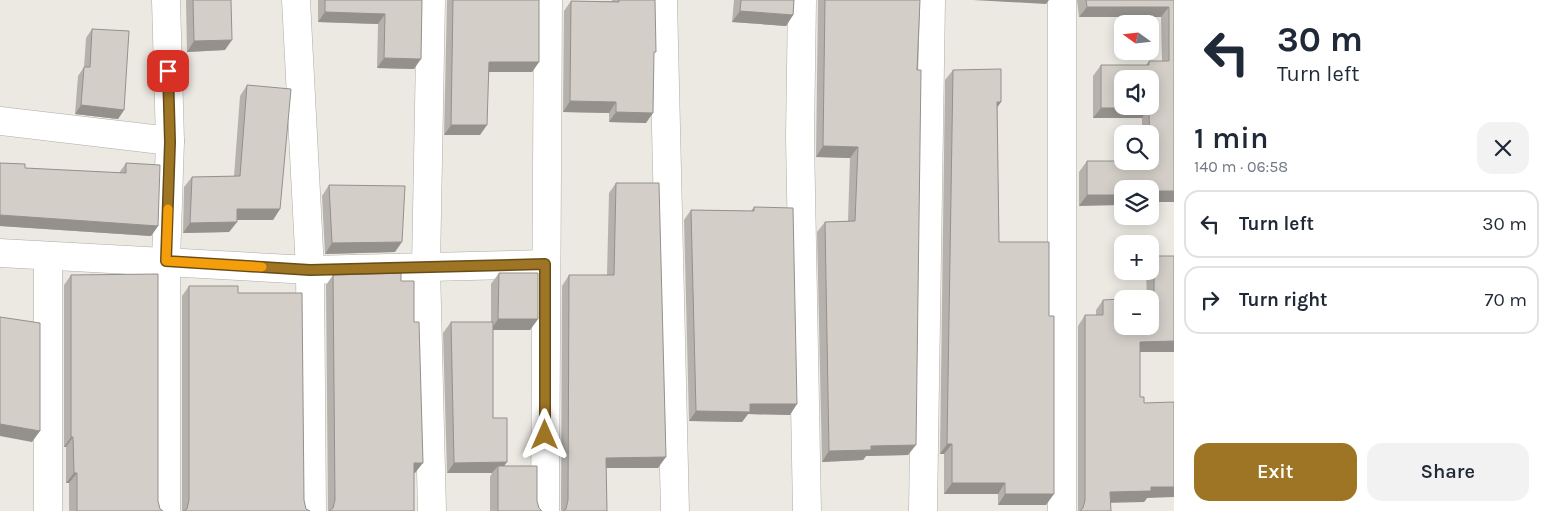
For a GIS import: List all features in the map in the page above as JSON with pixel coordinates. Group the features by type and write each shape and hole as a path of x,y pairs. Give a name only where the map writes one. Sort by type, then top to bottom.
{"street":[{"path":"166,0 170,142 166,261 166,511"},
{"path":"296,0 310,270 312,511"},
{"path":"432,0 426,266 432,511"},
{"path":"544,511 548,0"},
{"path":"664,0 675,511"},
{"path":"802,0 800,136 807,511"},
{"path":"923,511 931,0"},
{"path":"1062,0 1062,511"},
{"path":"0,121 170,142"},
{"path":"0,253 310,270 545,264"},
{"path":"48,256 48,511"}],"building":[{"path":"193,0 231,0 232,40 194,41"},
{"path":"325,0 422,0 421,59 384,58 385,14 325,12"},
{"path":"453,0 539,0 539,62 489,62 487,125 451,125"},
{"path":"619,0 655,0 656,52 654,52 653,113 616,112 616,102 570,101 571,1 619,2"},
{"path":"741,0 794,0 793,15 740,11"},
{"path":"825,0 920,0 917,70 921,70 916,445 871,446 871,450 829,451 825,222 855,221 858,147 823,146"},
{"path":"1086,0 1174,0 1174,191 1159,191 1159,180 1114,180 1114,195 1087,195 1087,161 1114,161 1114,170 1159,170 1159,125 1149,125 1149,115 1159,115 1159,70 1114,70 1114,108 1101,108 1101,65 1149,65 1149,61 1169,61 1169,7 1087,7"},
{"path":"92,29 129,31 124,110 81,105 84,67 90,67"},
{"path":"1001,69 1001,102 997,102 999,242 1049,242 1049,316 1054,316 1054,494 1005,494 1005,483 952,483 952,444 947,444 953,70"},
{"path":"247,85 291,89 280,209 237,209 237,222 190,223 192,177 240,176"},
{"path":"0,163 25,164 25,168 126,173 126,163 160,165 158,226 0,215"},
{"path":"616,183 659,183 666,457 606,458 607,511 563,511 566,509 568,500 569,275 614,275"},
{"path":"329,185 405,186 402,242 332,243"},
{"path":"754,207 793,208 797,404 750,404 750,412 696,411 691,210 754,211"},
{"path":"1159,256 1174,256 1174,341 1140,342 1140,397 1144,397 1144,403 1174,402 1174,487 1151,487 1151,491 1110,492 1111,511 1080,511 1085,500 1085,315 1103,315 1103,300 1114,299 1114,335 1159,335 1159,290 1154,290 1154,280 1159,280"},
{"path":"401,273 401,281 414,281 414,322 419,322 423,463 414,463 414,511 329,511 333,508 335,500 333,275"},
{"path":"499,273 538,273 538,319 498,319"},
{"path":"158,274 158,501 160,509 163,511 77,511 77,473 74,473 73,437 71,437 71,275"},
{"path":"189,286 238,286 238,293 302,293 304,500 306,509 310,511 183,511 187,509 189,500"},
{"path":"0,317 40,323 40,431 0,424"},
{"path":"451,322 493,322 493,418 507,418 507,462 454,463"},
{"path":"498,466 537,466 537,501 542,511 498,511"}],"slow traffic":[{"path":"168,209 166,261 262,267"}],"route":[{"path":"168,71 170,142 166,261 310,270 545,264 545,435"}]}
